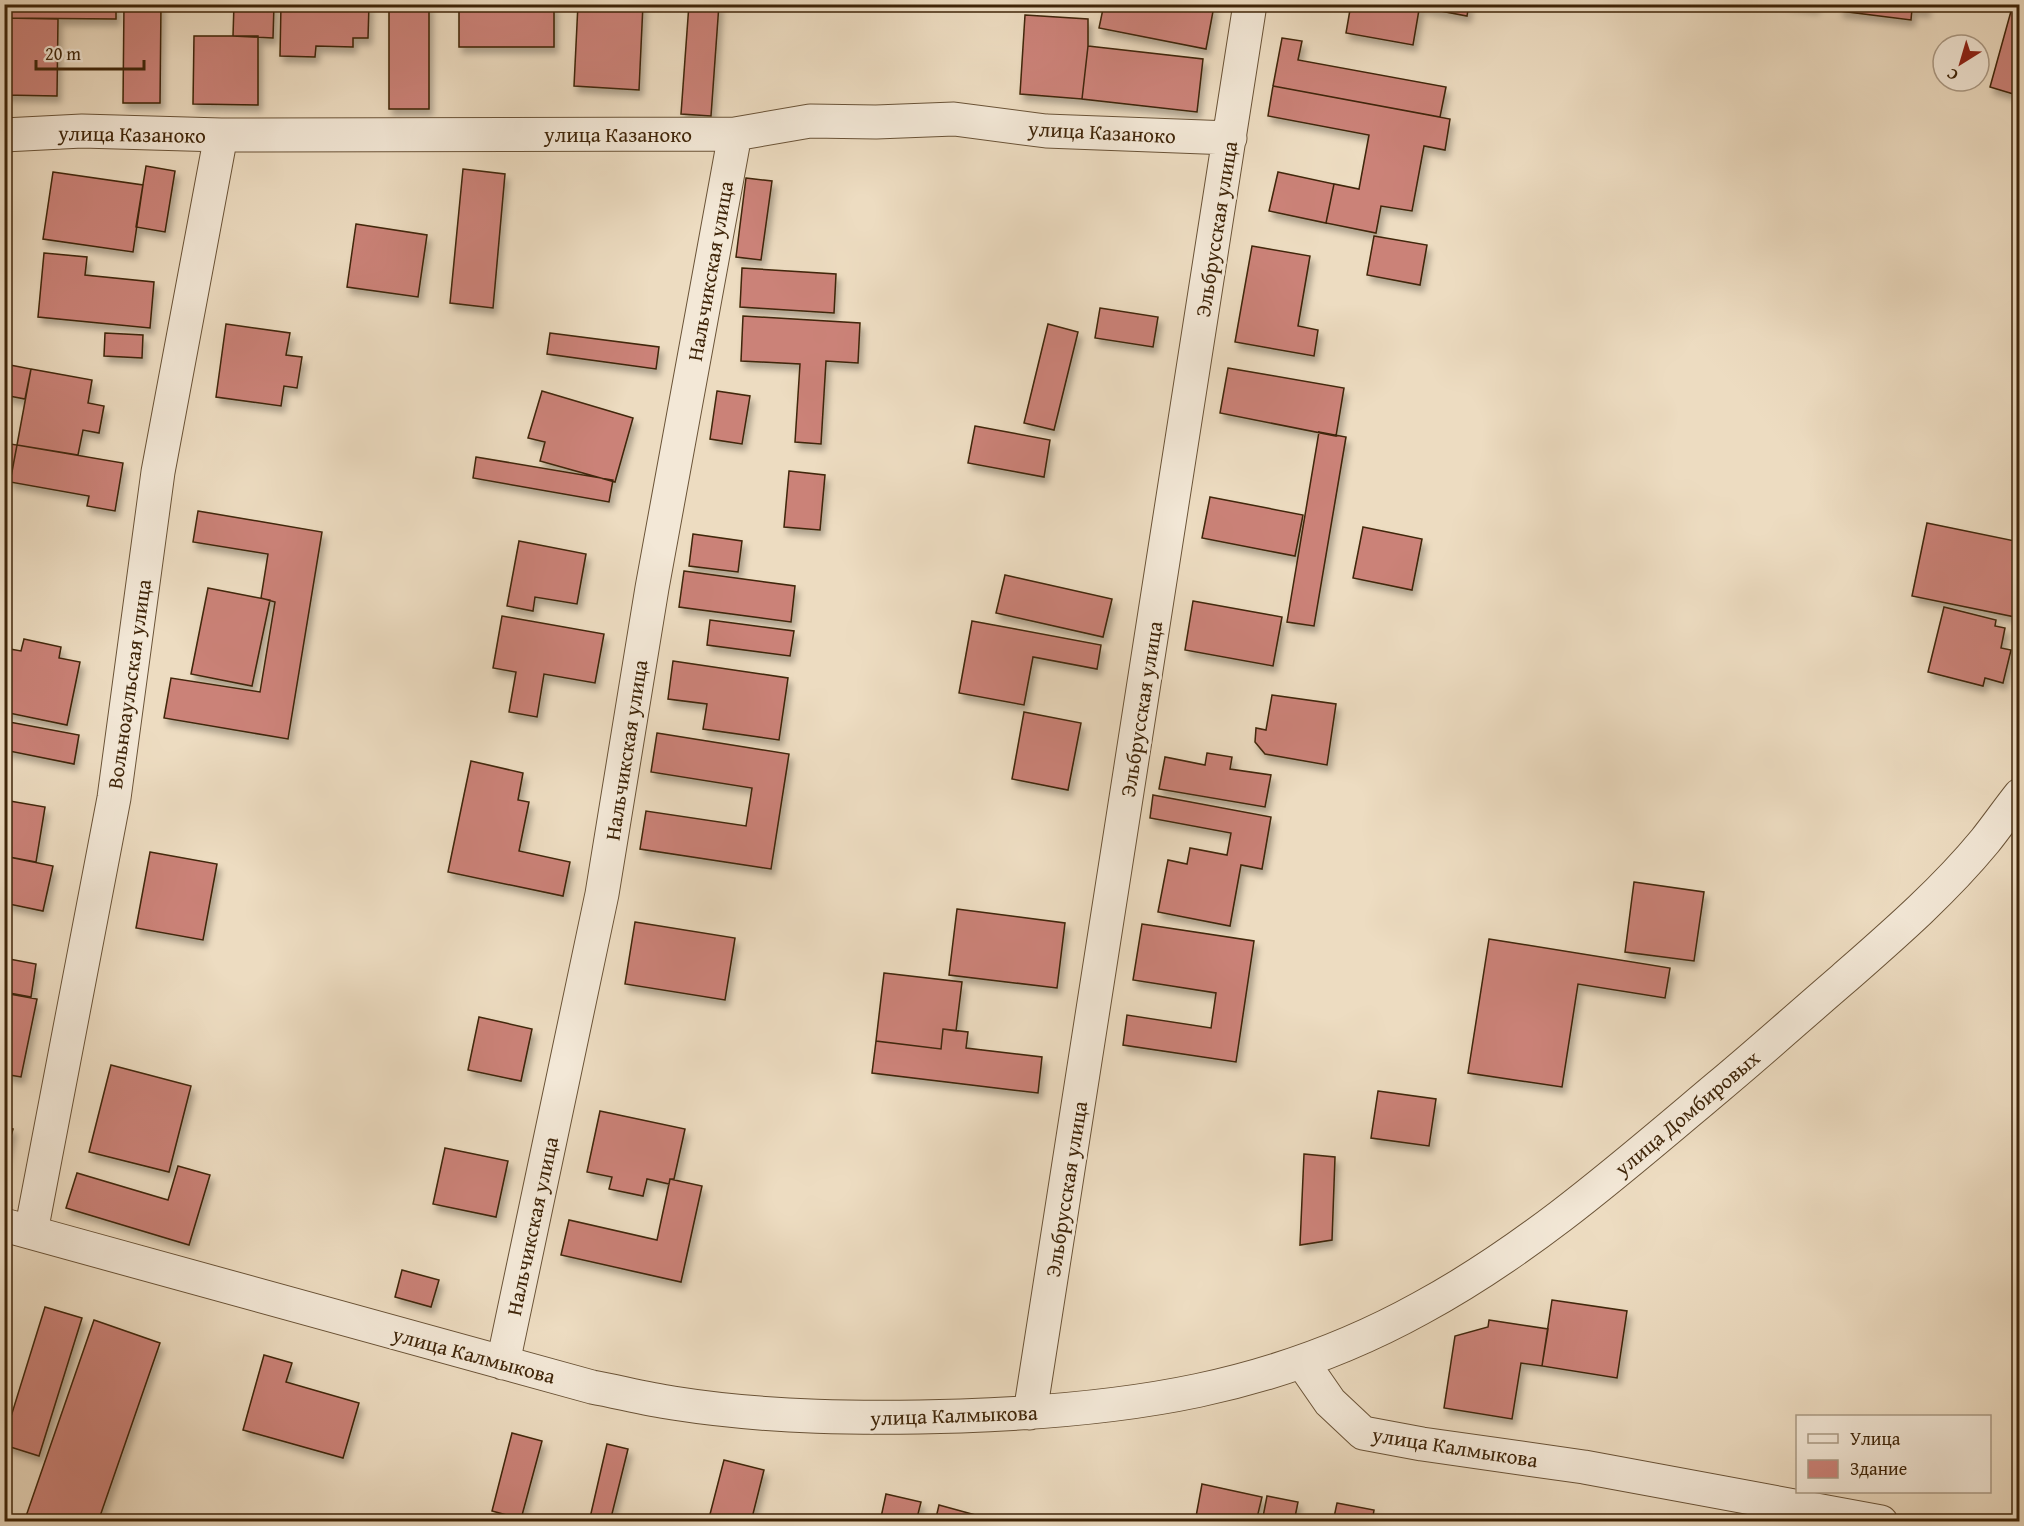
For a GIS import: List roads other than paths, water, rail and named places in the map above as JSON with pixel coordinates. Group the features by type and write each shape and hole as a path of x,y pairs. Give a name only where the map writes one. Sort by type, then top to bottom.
{"street":[{"name":"Эльбрусская улица","path":"1030,1413 1250,4"},
{"name":"улица Казаноко","path":"4,135 82,131 221,135 735,134 810,121 876,122 954,119 1046,131 1230,138"},
{"name":"Нальчикская улица","path":"503,1363 602,894 652,588 735,134"},
{"name":"Вольноаульская улица","path":"18,1229 114,798 158,472 221,135"},
{"name":"улица Домбировых","path":"1303,1363 1360,1339 1423,1308 1502,1258 1592,1192 1734,1074 1878,948 1951,878 1984,842 2019,795"},
{"name":"улица Калмыкова","path":"18,1229 592,1387 672,1403 730,1410 850,1417 1030,1413 1111,1406 1172,1397 1218,1388 1303,1363 1330,1402 1363,1433 1422,1444 1584,1467 1881,1521"}]}
